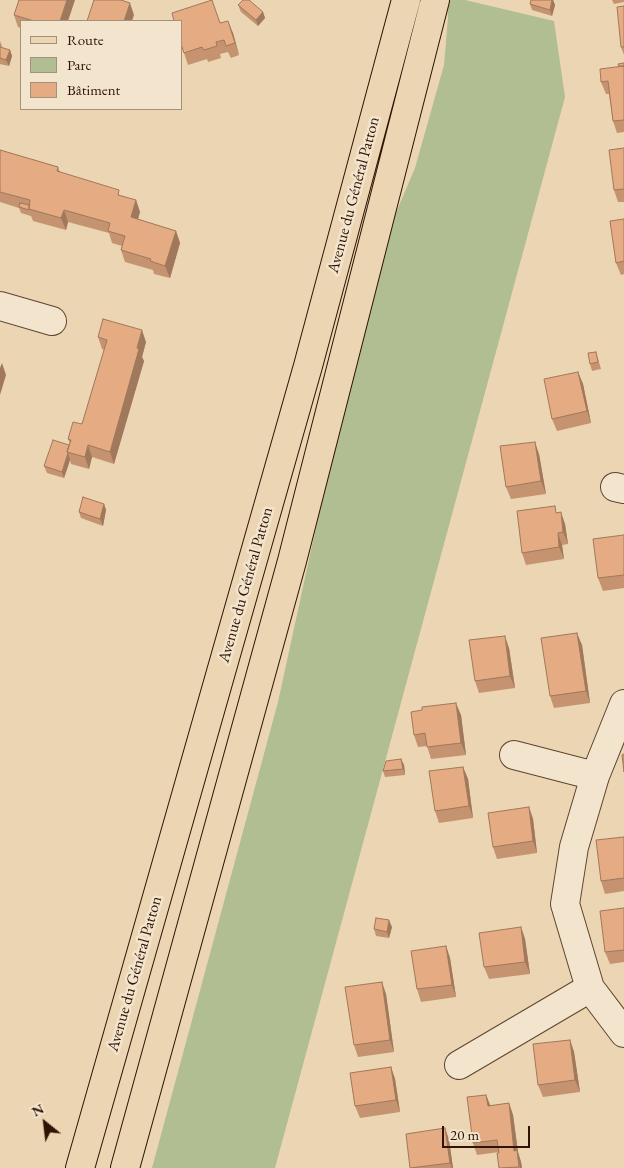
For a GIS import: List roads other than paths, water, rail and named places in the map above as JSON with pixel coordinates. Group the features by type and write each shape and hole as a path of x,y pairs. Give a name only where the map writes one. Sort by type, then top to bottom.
{"main road":[{"name":"Avenue du Général Patton","path":"80,1168 308,366 406,0"},
{"name":"Avenue du Général Patton","path":"125,1168 292,561 435,0"}],"street":[{"path":"0,306 52,321"},
{"path":"624,704 595,776 574,848 565,904 590,988 624,1033"},
{"path":"514,755 595,776"},
{"path":"459,1065 590,988"}]}
